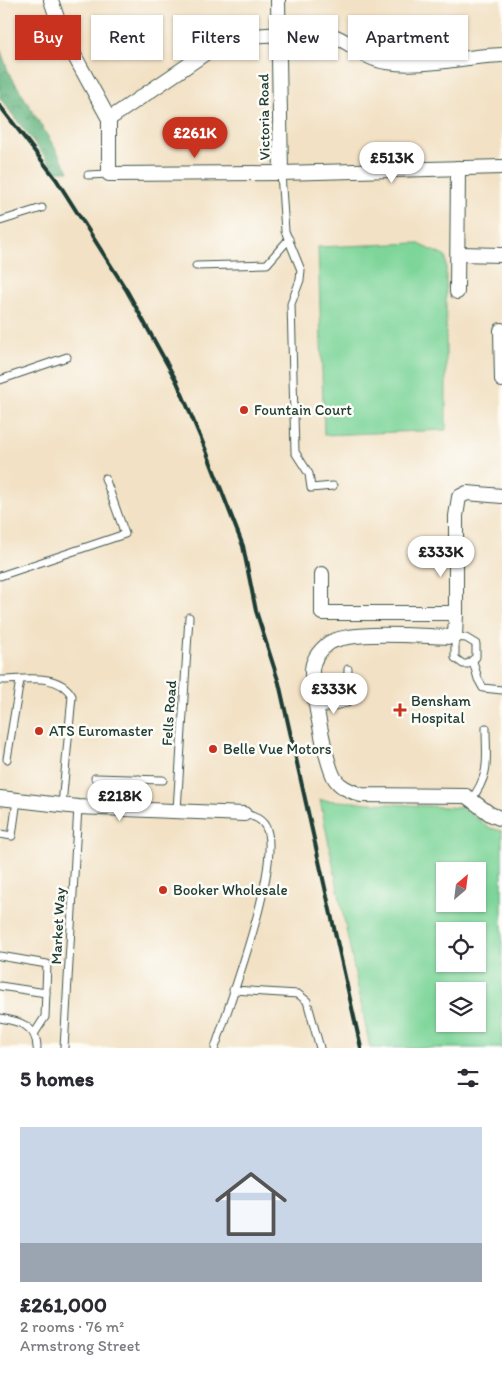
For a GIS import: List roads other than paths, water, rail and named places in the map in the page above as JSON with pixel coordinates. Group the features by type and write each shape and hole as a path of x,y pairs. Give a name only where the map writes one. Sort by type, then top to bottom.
{"street":[{"path":"51,0 62,33 109,119 109,174 281,173 502,167"},
{"name":"Victoria Road","path":"278,0 278,15"},
{"path":"109,119 222,42 236,38 269,36"},
{"path":"338,39 362,55 389,63 502,55"},
{"name":"Victoria Road","path":"279,60 281,173"},
{"path":"457,292 458,168"},
{"path":"458,254 502,255"},
{"path":"501,330 502,380"},
{"path":"502,496 467,493 459,497 456,516 456,613 454,637 353,636 332,642 318,651 312,670 327,764 336,780 344,788 361,795 466,796 490,814 502,819"},
{"path":"322,574 322,613 456,613"},
{"path":"0,798 62,805 244,814"}],"lane":[{"path":"281,173 285,231 301,270 300,280 291,304 295,452 309,474 311,488 333,486"},
{"path":"88,175 109,174"},
{"path":"0,221 42,208"},
{"path":"196,266 267,264 288,240"},
{"path":"0,380 67,357"},
{"path":"0,576 125,534 105,478"},
{"name":"Fells Road","path":"177,810 189,617"},
{"path":"454,637 466,638 476,644 477,652 473,661 463,664 455,658 454,637"},
{"path":"473,661 478,679 483,688 502,690"},
{"path":"318,710 347,703 348,669"},
{"path":"0,680 53,680 67,688 72,696 62,805"},
{"path":"7,759 20,680"},
{"path":"471,800 482,785 486,775 486,728"},
{"path":"95,778 163,780"},
{"path":"139,779 139,809"},
{"path":"0,834 12,836 17,800"},
{"name":"Market Way","path":"64,1048 78,806"},
{"path":"215,1048 260,905 269,840 262,821 254,816 244,814"},
{"path":"0,956 47,964 45,1016 34,1034"},
{"path":"0,986 46,994"},
{"path":"233,990 298,994 307,1001 320,1048"},
{"path":"0,1018 21,1022 34,1034 37,1048"}],"railway":[{"path":"0,106 56,179 127,291 177,382 243,546 256,611 279,683 361,1048"}],"place":[{"name":"Fountain Court","path":"244,410"},
{"name":"Bensham Hospital","path":"400,710"},
{"name":"ATS Euromaster","path":"39,731"},
{"name":"Belle Vue Motors","path":"213,749"},
{"name":"Booker Wholesale","path":"163,890"}]}
